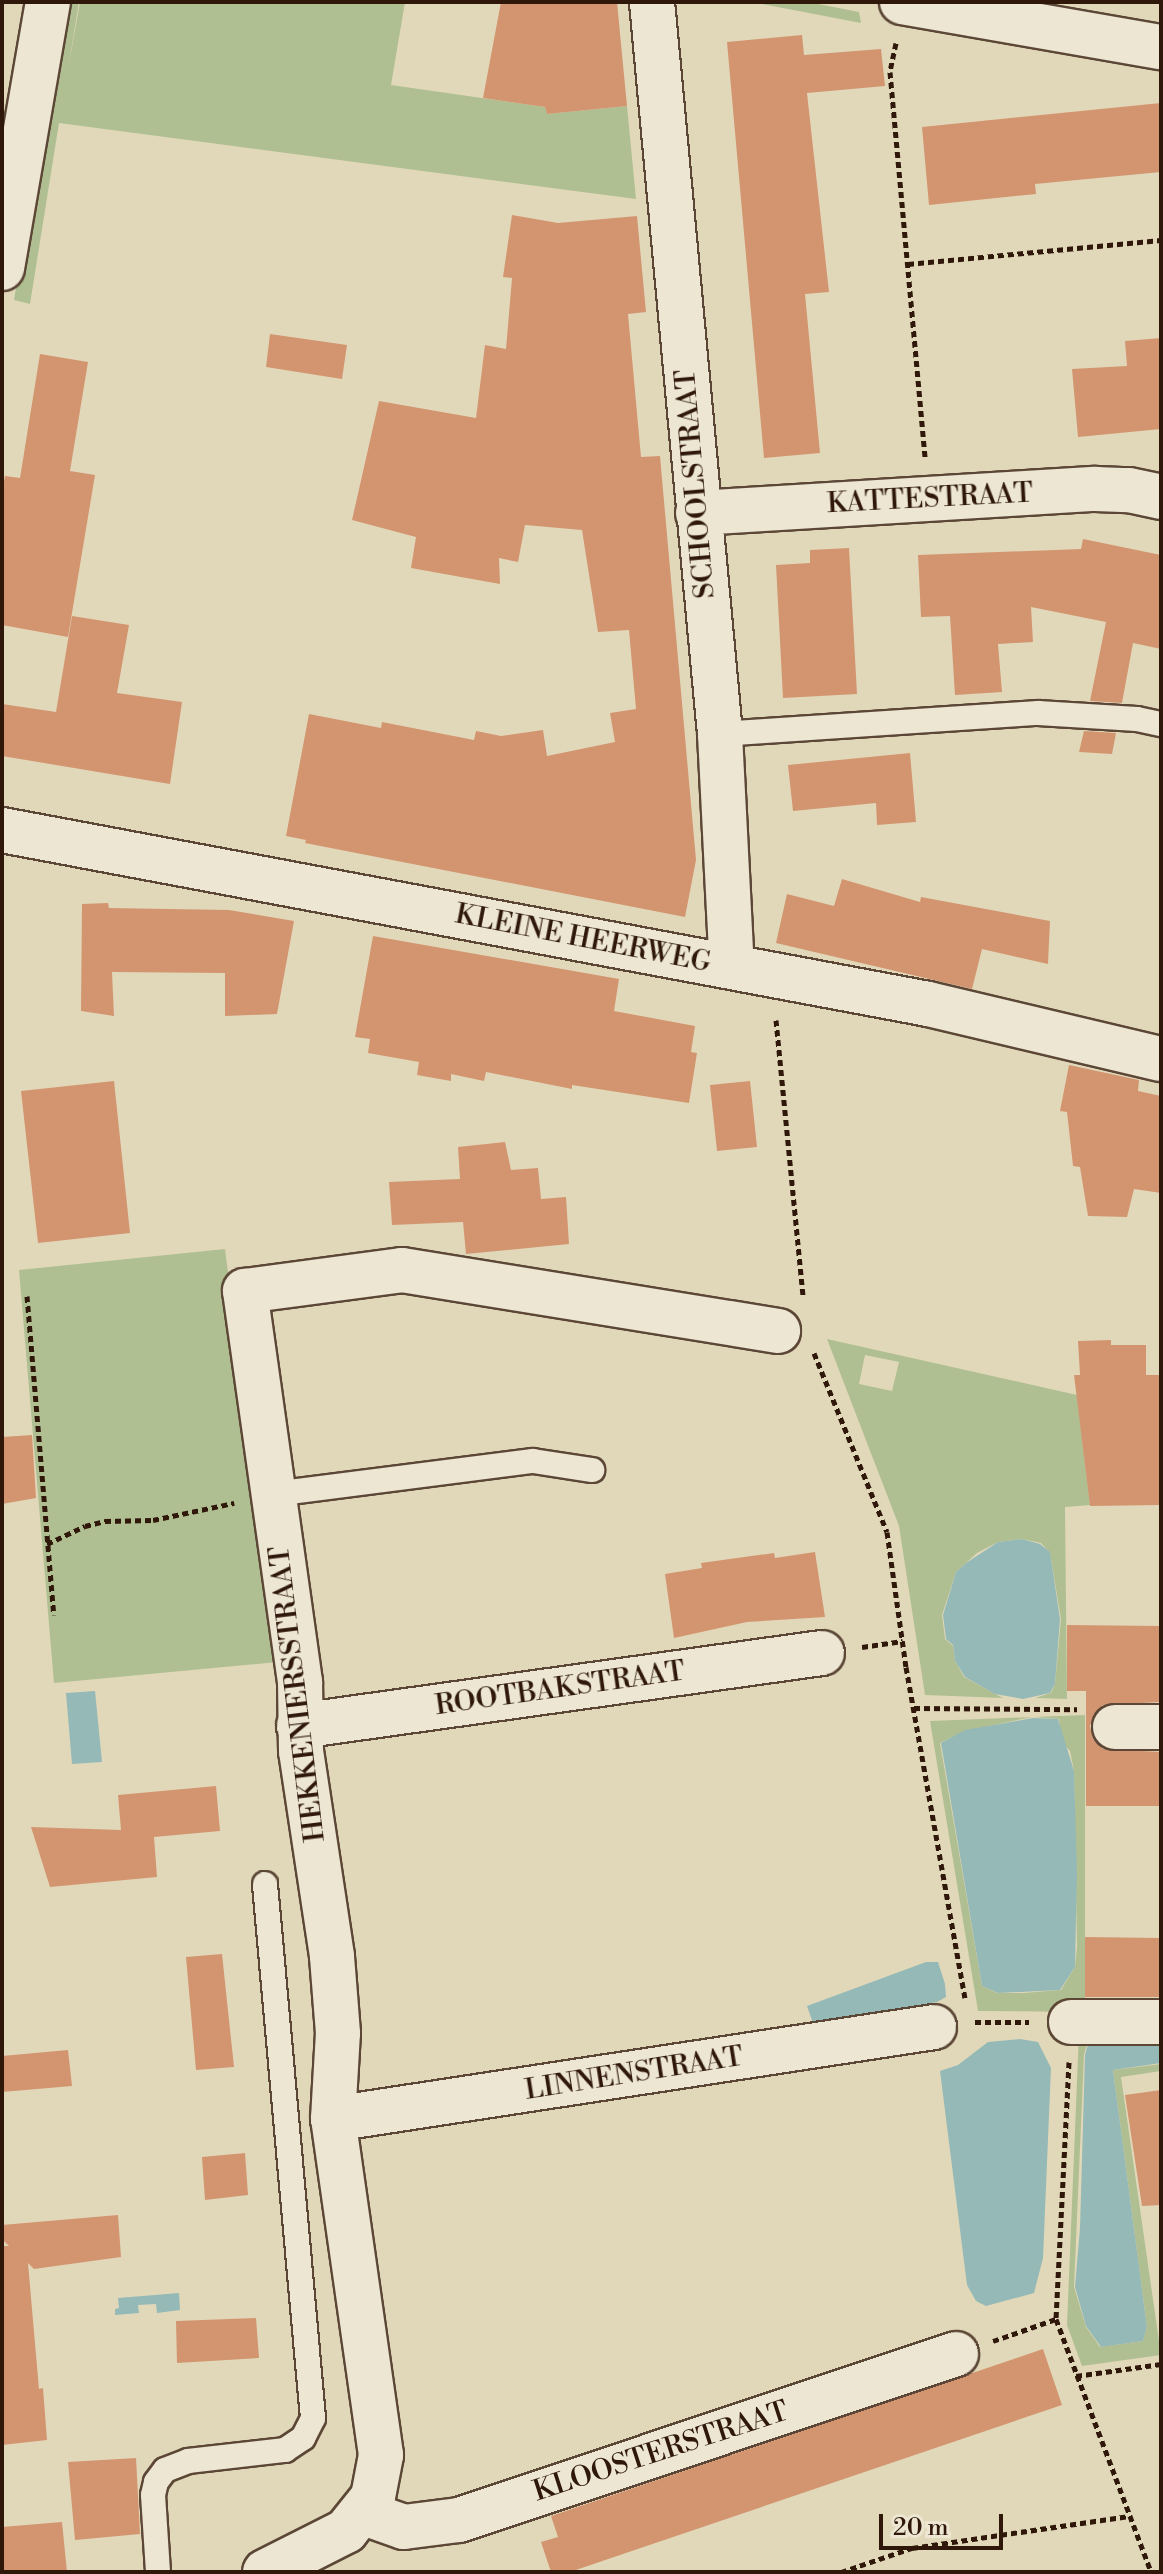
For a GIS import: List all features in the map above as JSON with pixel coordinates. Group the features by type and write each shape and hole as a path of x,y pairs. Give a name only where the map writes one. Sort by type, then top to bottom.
{"street":[{"path":"2,268 19,69 48,2"},
{"name":"SCHOOLSTRAAT","path":"652,2 720,734 753,971"},
{"path":"903,2 1161,47"},
{"name":"KATTESTRAAT","path":"698,513 1095,489 1129,490 1161,497"},
{"name":"KLEINE HEERWEG","path":"2,830 928,1004 1161,1059"},
{"name":"HEKKENIERSSTRAAT","path":"267,2572 346,2531 364,2513 380,2477 381,2455 333,2119 338,2033 332,1956 299,1726 300,1682 245,1291 402,1270 798,1329"},
{"name":"ROOTBAKSTRAAT","path":"299,1726 822,1653"},
{"path":"1115,1727 1161,1727"},
{"path":"1071,2022 1161,2022"},
{"name":"LINNENSTRAAT","path":"333,2119 952,2024"},
{"name":"KLOOSTERSTRAAT","path":"364,2513 404,2527 459,2520 956,2354"}],"lane":[{"path":"720,734 1038,713 1137,719 1161,724"},
{"path":"274,1494 533,1461 592,1470"},
{"path":"158,2572 153,2495 156,2482 165,2470 180,2462 285,2450 303,2438 313,2418 265,1884"}],"path":[{"path":"903,2 890,72 929,499"},
{"path":"908,264 1161,240"},
{"path":"753,971 798,1329 887,1532 914,1708 952,2024 1071,2022 1056,2319 1151,2572"},
{"path":"27,1296 54,1615"},
{"path":"47,1544 85,1526 153,1520 274,1494"},
{"path":"914,1708 1093,1709 1115,1727"},
{"path":"956,2354 1056,2319"},
{"path":"1076,2376 1161,2364"},
{"path":"841,2572 912,2548 1128,2516"}],"green space":[{"path":"62,2 79,2 68,69 80,2 405,2 391,85 545,107 547,114 627,106 636,199 59,123 30,304 14,300"},
{"path":"752,2 808,2 859,12 861,23"},
{"path":"225,1249 278,1662 54,1683 19,1270"},
{"path":"827,1339 1077,1395 1090,1505 1065,1507 1067,1699 1035,1698 1051,1693 1055,1684 1061,1619 1050,1553 1041,1543 1022,1539 998,1542 977,1553 956,1572 942,1615 945,1639 953,1646 955,1661 964,1677 1003,1698 925,1695 899,1526","holes":["865,1355 899,1362 892,1391 859,1384"]},
{"path":"1085,1715 1085,2012 978,2011 930,1721 1032,1717 965,1731 940,1743 982,1986 997,1993 1023,1993 1061,1990 1075,1967 1077,1947 1074,1771 1070,1751 1062,1742 1059,1719 1033,1717"},
{"path":"1079,2032 1094,2041 1086,2047 1084,2055 1074,2287 1086,2327 1100,2347 1143,2341 1147,2327 1113,2070 1161,2064 1161,2071 1121,2077 1161,2355 1082,2366 1067,2325"}],"water":[{"path":"1022,1539 1040,1544 1050,1552 1060,1619 1055,1684 1050,1693 1023,1699 995,1694 965,1677 955,1661 953,1645 946,1639 943,1615 956,1572 998,1542"},
{"path":"95,1691 102,1762 72,1764 66,1693"},
{"path":"1033,1718 1058,1719 1074,1771 1077,1872 1075,1967 1060,1990 998,1993 982,1986 941,1743 965,1730"},
{"path":"926,1962 938,1962 945,1984 946,1997 937,2002 813,2023 807,2006"},
{"path":"1161,2037 1161,2063 1113,2070 1147,2327 1143,2341 1101,2347 1086,2326 1075,2287 1080,2228 1085,2055 1087,2047 1095,2041"},
{"path":"1020,2039 1038,2042 1051,2068 1043,2258 1034,2293 986,2306 976,2301 967,2285 940,2071 958,2065 988,2042"},
{"path":"179,2293 180,2310 157,2313 156,2304 138,2305 139,2313 115,2315 115,2309 119,2308 118,2298"}],"building":[{"path":"501,2 617,2 627,106 547,114 545,107 483,98"},
{"path":"802,35 804,55 881,49 885,86 807,93 829,292 805,294 820,453 764,458 727,42"},
{"path":"1161,103 1161,172 1035,184 1036,194 929,205 922,127"},
{"path":"512,215 558,223 637,216 646,312 628,314 641,457 660,456 696,860 685,917 305,843 306,840 286,836 309,714 381,728 382,722 474,740 476,731 501,736 543,730 547,756 615,742 610,713 636,709 629,630 598,632 582,530 525,525 518,562 499,558 500,584 411,568 416,537 352,520 379,401 476,418 485,345 506,349 512,278 503,277"},
{"path":"270,334 347,345 342,379 266,367"},
{"path":"1161,338 1161,429 1078,437 1072,369 1127,366 1125,341"},
{"path":"40,354 88,362 70,471 95,475 68,637 2,625 2,493 5,476 20,478"},
{"path":"1083,539 1161,555 1161,649 1133,643 1122,703 1090,701 1106,622 1031,607 1033,642 998,644 1002,692 955,695 950,616 921,617 918,555 1081,549"},
{"path":"849,548 857,694 783,698 776,565 810,563 810,550"},
{"path":"72,616 129,625 117,693 182,702 170,784 2,756 2,704 56,712"},
{"path":"1084,731 1116,733 1112,754 1079,752"},
{"path":"910,753 916,822 877,825 876,803 793,811 788,765"},
{"path":"842,879 920,902 921,897 1050,921 1048,964 982,949 972,989 776,943 787,894 834,906"},
{"path":"108,903 109,908 229,910 294,921 277,1014 225,1016 225,973 112,972 114,1016 81,1011 82,904"},
{"path":"373,936 619,979 614,1011 695,1026 691,1052 697,1053 689,1103 572,1085 572,1089 486,1072 484,1081 451,1074 451,1081 417,1075 419,1062 368,1053 370,1039 355,1037"},
{"path":"1069,1065 1139,1080 1138,1091 1161,1096 1161,1193 1134,1189 1127,1217 1088,1216 1080,1167 1073,1166 1067,1112 1060,1111"},
{"path":"114,1081 130,1233 38,1243 21,1091"},
{"path":"750,1081 757,1147 717,1151 710,1085"},
{"path":"505,1142 511,1170 538,1168 541,1199 566,1197 569,1244 466,1254 463,1222 392,1225 389,1182 460,1179 458,1147"},
{"path":"1111,1340 1111,1345 1146,1345 1146,1375 1161,1375 1161,1505 1090,1506 1074,1375 1080,1375 1078,1341"},
{"path":"32,1435 36,1498 2,1504 2,1437"},
{"path":"815,1552 825,1617 747,1622 674,1638 665,1574 702,1568 701,1563 774,1553 775,1558"},
{"path":"1067,1625 1161,1626 1161,1702 1103,1705 1094,1714 1090,1726 1093,1739 1103,1749 1161,1752 1161,1806 1086,1806 1086,1691 1067,1691"},
{"path":"216,1786 220,1831 154,1837 157,1877 50,1887 31,1827 121,1830 118,1795"},
{"path":"1085,1937 1161,1938 1161,1997 1085,1997"},
{"path":"222,1954 234,2067 196,2070 186,1957"},
{"path":"68,2050 72,2086 2,2092 2,2056"},
{"path":"1161,2090 1161,2205 1142,2206 1125,2095"},
{"path":"245,2153 248,2195 205,2200 202,2157"},
{"path":"118,2215 121,2257 34,2269 28,2263 39,2389 43,2388 47,2440 2,2445 2,2246 9,2246 2,2239 2,2225"},
{"path":"256,2318 259,2358 177,2363 176,2321"},
{"path":"1043,2349 1062,2405 570,2572 551,2572 541,2542 558,2537 551,2516"},
{"path":"136,2458 140,2534 75,2540 68,2462"},
{"path":"62,2522 67,2572 2,2572 2,2527"}]}
